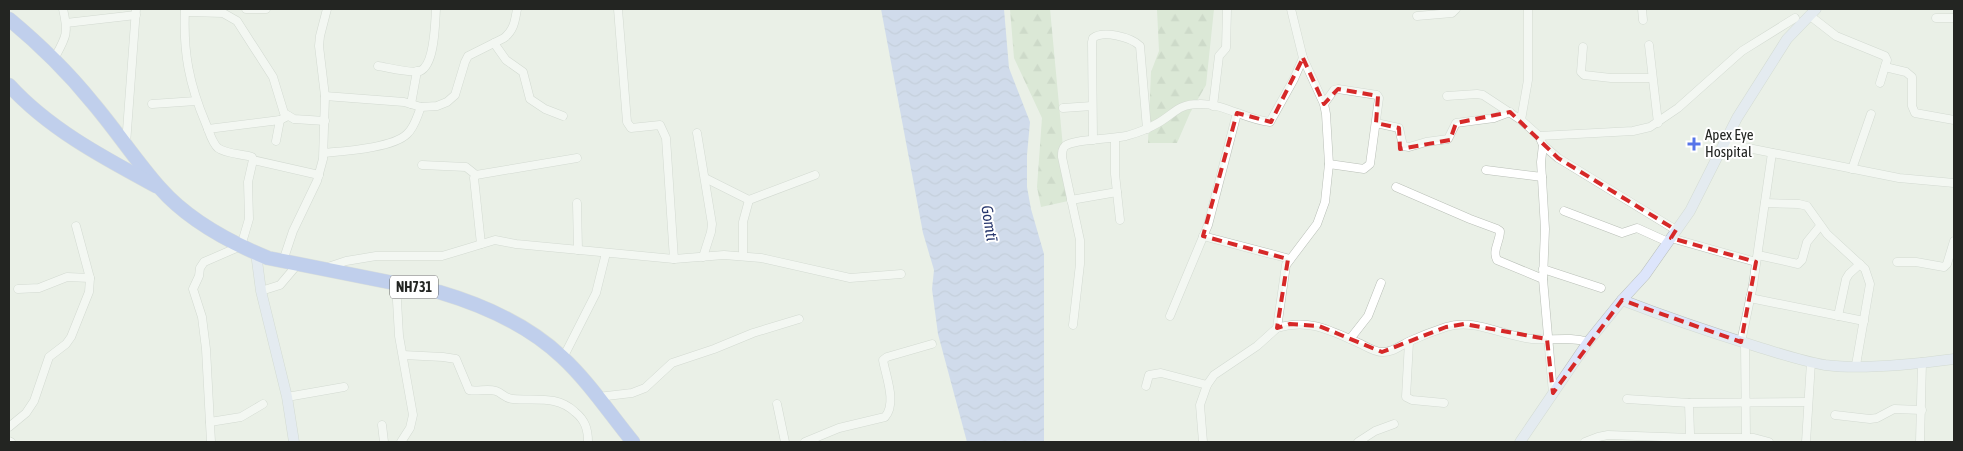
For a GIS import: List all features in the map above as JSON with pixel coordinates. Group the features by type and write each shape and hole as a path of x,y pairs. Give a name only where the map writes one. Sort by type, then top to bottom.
{"highway":[{"name":"NH731","path":"9,19 54,59 92,101 161,189"},
{"name":"NH731","path":"9,85 49,121 103,158 161,189 198,220 241,246 256,253 297,265 396,283 463,299 495,313 544,342 562,358 598,398 633,442"}],"street":[{"path":"54,59 66,38 66,23 63,9"},
{"path":"319,175 253,160 252,157 220,149 216,145 196,101 188,68 184,31 185,9 189,12 223,13 237,22 273,78 282,108 288,116 294,119 325,121"},
{"path":"237,22 246,9 266,9"},
{"path":"283,261 293,231 319,175 324,153 325,96 319,46 327,9"},
{"path":"378,66 417,71 423,69 433,52 436,9"},
{"path":"325,96 438,106 450,100 455,94 468,56 494,44 509,34 514,27 517,9"},
{"path":"618,9 627,122 631,128 660,125 666,138 674,259"},
{"path":"1213,106 1219,56 1226,48 1227,9"},
{"path":"1277,328 1283,276 1290,259 1317,224 1322,214 1328,186 1329,164 1324,104 1303,58 1291,9"},
{"path":"1417,16 1452,12 1456,9"},
{"path":"1521,120 1528,80 1528,9"},
{"path":"1642,9 1643,20"},
{"path":"1795,9 1795,30"},
{"path":"66,23 136,12 126,144"},
{"path":"1520,442 1588,342 1645,275 1690,211 1737,118 1795,30 1813,12 1836,36 1882,54 1887,60 1880,83"},
{"path":"1538,136 1643,130 1658,123 1678,108 1742,51 1795,18"},
{"path":"1936,18 1954,18"},
{"path":"1093,140 1093,38 1097,35 1123,36 1140,46 1142,50 1146,128"},
{"path":"494,44 506,60 523,72 530,99 546,110 563,116"},
{"path":"1649,45 1658,123"},
{"path":"1583,47 1581,72 1584,76 1652,78"},
{"path":"1072,325 1080,264 1080,240 1062,157 1062,149 1074,142 1114,138 1146,128 1159,123 1180,107 1202,104 1262,120 1272,120 1303,58"},
{"path":"1885,67 1906,72 1912,77 1912,106 1915,112 1954,120"},
{"path":"411,104 417,71"},
{"path":"1324,104 1334,90 1338,89 1376,95 1378,99 1370,164 1367,168 1329,164"},
{"path":"1447,96 1483,95 1521,120 1538,136 1543,145 1572,167 1672,236"},
{"path":"152,104 196,101"},
{"path":"324,153 375,146 394,141 406,135 414,126 421,106"},
{"path":"1063,108 1092,106"},
{"path":"1376,122 1399,128 1402,146 1409,147 1448,139 1456,123 1494,118 1510,112"},
{"path":"1170,316 1203,236 1225,165 1237,113"},
{"path":"1852,169 1871,114"},
{"path":"208,129 280,120 288,116"},
{"path":"276,141 280,120"},
{"path":"697,132 712,224 712,232 703,257"},
{"path":"1114,138 1120,220"},
{"path":"1723,143 1908,179 1954,183"},
{"path":"1543,145 1542,176 1545,229 1543,279 1552,393"},
{"path":"1746,438 1743,343 1772,153"},
{"path":"422,165 466,167 476,175 577,158"},
{"path":"211,442 206,350 202,317 193,290 200,268 204,262 241,246 248,219 248,182 253,160"},
{"path":"1486,170 1542,176"},
{"path":"476,175 474,178 481,244"},
{"path":"704,178 749,200 815,175"},
{"path":"1396,187 1497,229 1500,231 1500,235 1495,252 1497,260 1543,279"},
{"path":"1072,200 1117,192"},
{"path":"743,256 743,222 749,200"},
{"path":"578,203 578,250"},
{"path":"1765,204 1798,204 1807,206 1820,226 1868,272 1870,284 1856,365"},
{"path":"1564,211 1622,233 1637,228 1757,259 1798,264 1802,260 1807,242 1820,226"},
{"path":"9,427 26,413 34,401 48,357 66,344 71,337 89,292 90,278 76,226"},
{"path":"1203,236 1290,259"},
{"path":"321,270 346,261 376,256 442,256 495,240 516,244 674,259 724,255 743,256 775,260 840,277 866,278 901,274"},
{"path":"1897,262 1916,262 1944,267 1947,264 1954,241"},
{"path":"562,358 596,294 606,252"},
{"path":"256,253 261,291 287,397 294,442"},
{"path":"1838,316 1846,279 1860,264"},
{"path":"261,291 280,285 297,265"},
{"path":"1543,269 1602,288"},
{"path":"18,290 39,288 67,276 90,278"},
{"path":"396,283 399,336 413,415 410,428 401,442"},
{"path":"1350,339 1368,316 1380,283"},
{"path":"1750,298 1864,321"},
{"path":"1622,300 1678,322 1743,343 1827,365 1954,359"},
{"path":"598,398 632,393 645,388 672,363 753,333 799,319"},
{"path":"1204,442 1200,405 1207,385 1214,374 1257,346 1277,328 1290,324 1307,324 1324,328 1382,352 1398,348 1446,327 1464,324 1476,325 1522,338 1548,340 1570,338 1588,342"},
{"path":"1409,342 1406,397 1412,400 1444,403"},
{"path":"805,442 839,428 886,418 890,412 891,402 883,360 887,357 932,344"},
{"path":"403,356 443,356 456,359 469,390 493,390 500,392 509,399 553,400 567,404 585,422 588,442"},
{"path":"1806,442 1811,362"},
{"path":"1920,442 1922,362"},
{"path":"1146,386 1150,375 1161,373 1207,385"},
{"path":"287,397 344,387"},
{"path":"1627,399 1689,403 1808,402"},
{"path":"1689,403 1690,434 1692,438"},
{"path":"210,422 241,417 263,404"},
{"path":"777,404 785,442"},
{"path":"1836,415 1870,419 1877,418 1894,410 1922,410"},
{"path":"1358,442 1375,431 1394,424"},
{"path":"382,425 384,442"},
{"path":"1585,442 1608,435 1746,438 1769,442"}],"highlighted area":[{"path":"1303,58 1324,104 1338,89 1378,96 1376,123 1399,128 1400,149 1450,140 1456,123 1510,112 1558,158 1676,230 1671,238 1756,262 1741,342 1622,300 1553,393 1547,339 1464,324 1446,327 1382,352 1319,326 1290,324 1277,328 1288,259 1203,236 1237,113 1271,122"}],"green space":[{"path":"1010,9 1050,9 1068,201 1041,207 1037,187 1042,118 1014,58"},
{"path":"1157,9 1214,9 1206,85 1190,113 1177,143 1148,143 1151,72 1159,51"}],"water":[{"name":"Gomtī","path":"881,9 1004,9 1009,68 1030,122 1027,187 1031,209 1044,254 1044,442 967,442 938,334 932,289 934,270 923,233"}],"place":[{"name":"Apex Eye Hospital","path":"1694,144"}]}
